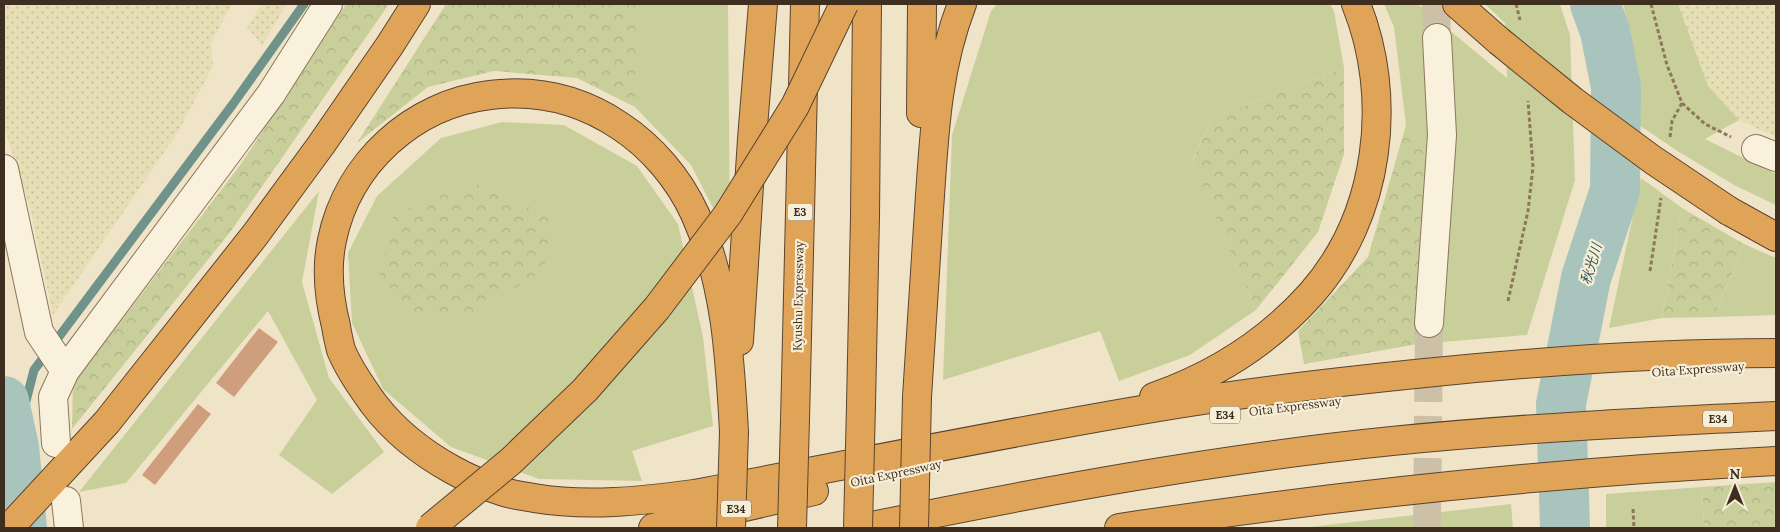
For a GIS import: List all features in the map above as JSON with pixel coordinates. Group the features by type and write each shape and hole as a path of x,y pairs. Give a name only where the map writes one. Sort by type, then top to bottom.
{"highway":[{"path":"8,528 57,494 107,422 255,235 321,145 416,4"},
{"path":"731,528 734,432 752,139 763,4"},
{"name":"Kyushu Expressway","path":"792,528 805,4"},
{"path":"430,528 512,461 585,390 657,308 728,214 795,106 844,4"},
{"path":"858,528 865,216 867,4"},
{"path":"914,528 922,4"},
{"path":"917,397 934,137 940,82 952,29 962,4"},
{"path":"964,458 1093,418 1171,391 1215,371 1252,347 1286,320 1312,293 1336,260 1355,224 1368,184 1376,143 1377,102 1373,61 1363,21 1356,4"},
{"path":"1457,4 1499,41 1589,113 1653,160 1729,211 1776,237"},
{"path":"734,432 731,370 726,326 720,287 710,251 694,212 676,181 655,155 630,132 602,114 570,100 538,94 507,93 475,97 440,108 407,125 381,148 359,175 342,206 332,241 329,277 332,311 341,348 357,381 379,412 408,441 438,462 471,480 507,493 547,500 589,503 638,501 694,494 1160,406 1276,389 1488,376"},
{"path":"1664,363 1776,353"},
{"name":"Oita Expressway","path":"653,528 819,489 964,458 1124,430 1488,376 1664,363 1776,364"},
{"name":"E34","path":"862,528 1072,487 1296,452 1384,442 1576,425 1776,416"},
{"path":"1119,528 1315,500 1486,482 1655,468 1776,461"}],"street":[{"path":"56,443 53,397 65,371 271,94 328,4"},
{"path":"1429,323 1442,136 1437,38"},
{"path":"4,169 39,332 65,371"},
{"path":"57,494 69,528"}],"path":[{"path":"1516,4 1520,23"},
{"path":"1651,4 1667,65 1682,103 1706,124 1766,153"},
{"path":"1508,300 1528,212 1533,167 1527,92"},
{"path":"1633,509 1634,528"}],"shaded area":[{"path":"4,4 232,4 211,43 213,66 178,132 53,315 30,208 4,127"},
{"path":"262,4 287,4 262,45 247,27"},
{"path":"1678,4 1776,4 1776,137 1739,120 1708,86"}],"green space":[{"path":"346,4 389,4 231,231 72,429 73,384 241,164"},
{"path":"446,4 635,4 635,107 577,78 494,71 428,87 357,143"},
{"path":"635,4 728,4 730,241 691,165 635,107"},
{"path":"997,4 1330,4 1334,11 1344,68 1212,118 1192,161 1256,310 1190,355 1119,381 1100,331 943,380 952,135 991,11"},
{"path":"1384,4 1418,4 1507,78 1505,23 1485,4 1560,4 1570,35 1575,180 1527,335 1418,344 1430,160 1406,125 1394,27"},
{"path":"1623,4 1678,4 1708,86 1739,120 1705,139 1776,174 1776,205 1734,185 1639,125 1631,34"},
{"path":"1344,68 1344,154 1318,232 1256,310 1192,162 1212,118"},
{"path":"502,122 564,125 637,166 678,224 703,337 713,426 632,451 642,481 539,479 451,447 383,389 352,323 348,253 377,196 441,138","holes":["474,184 550,217 394,213"]},
{"path":"1406,125 1430,160 1418,344 1304,364 1298,331 1368,257"},
{"path":"1641,178 1682,208 1662,318 1609,328"},
{"path":"474,183 551,217 544,270 472,315 413,318 380,275 394,213"},
{"path":"319,191 302,282 329,378 384,452 332,494 279,455 317,400 268,311 126,483 79,492"},
{"path":"1682,208 1744,244 1714,317 1662,318"},
{"path":"1744,244 1776,258 1776,315 1714,317"},
{"path":"1776,482 1776,528 1704,528 1702,487"},
{"path":"1702,487 1704,528 1606,528 1606,494"},
{"path":"1511,504 1513,528 1301,528"}],"building":[{"path":"259,328 278,342 234,397 216,383"},
{"path":"198,404 211,414 155,485 142,475"}],"waterway":[{"path":"14,447 34,370 233,104 304,4"},
{"name":"秋光川","path":"1565,528 1561,404 1586,278 1615,190 1616,87 1605,31 1595,4"},
{"path":"4,401 14,447 22,528"}],"tunnel":[{"path":"1436,4 1437,38"},
{"path":"1427,528 1429,323"}]}
